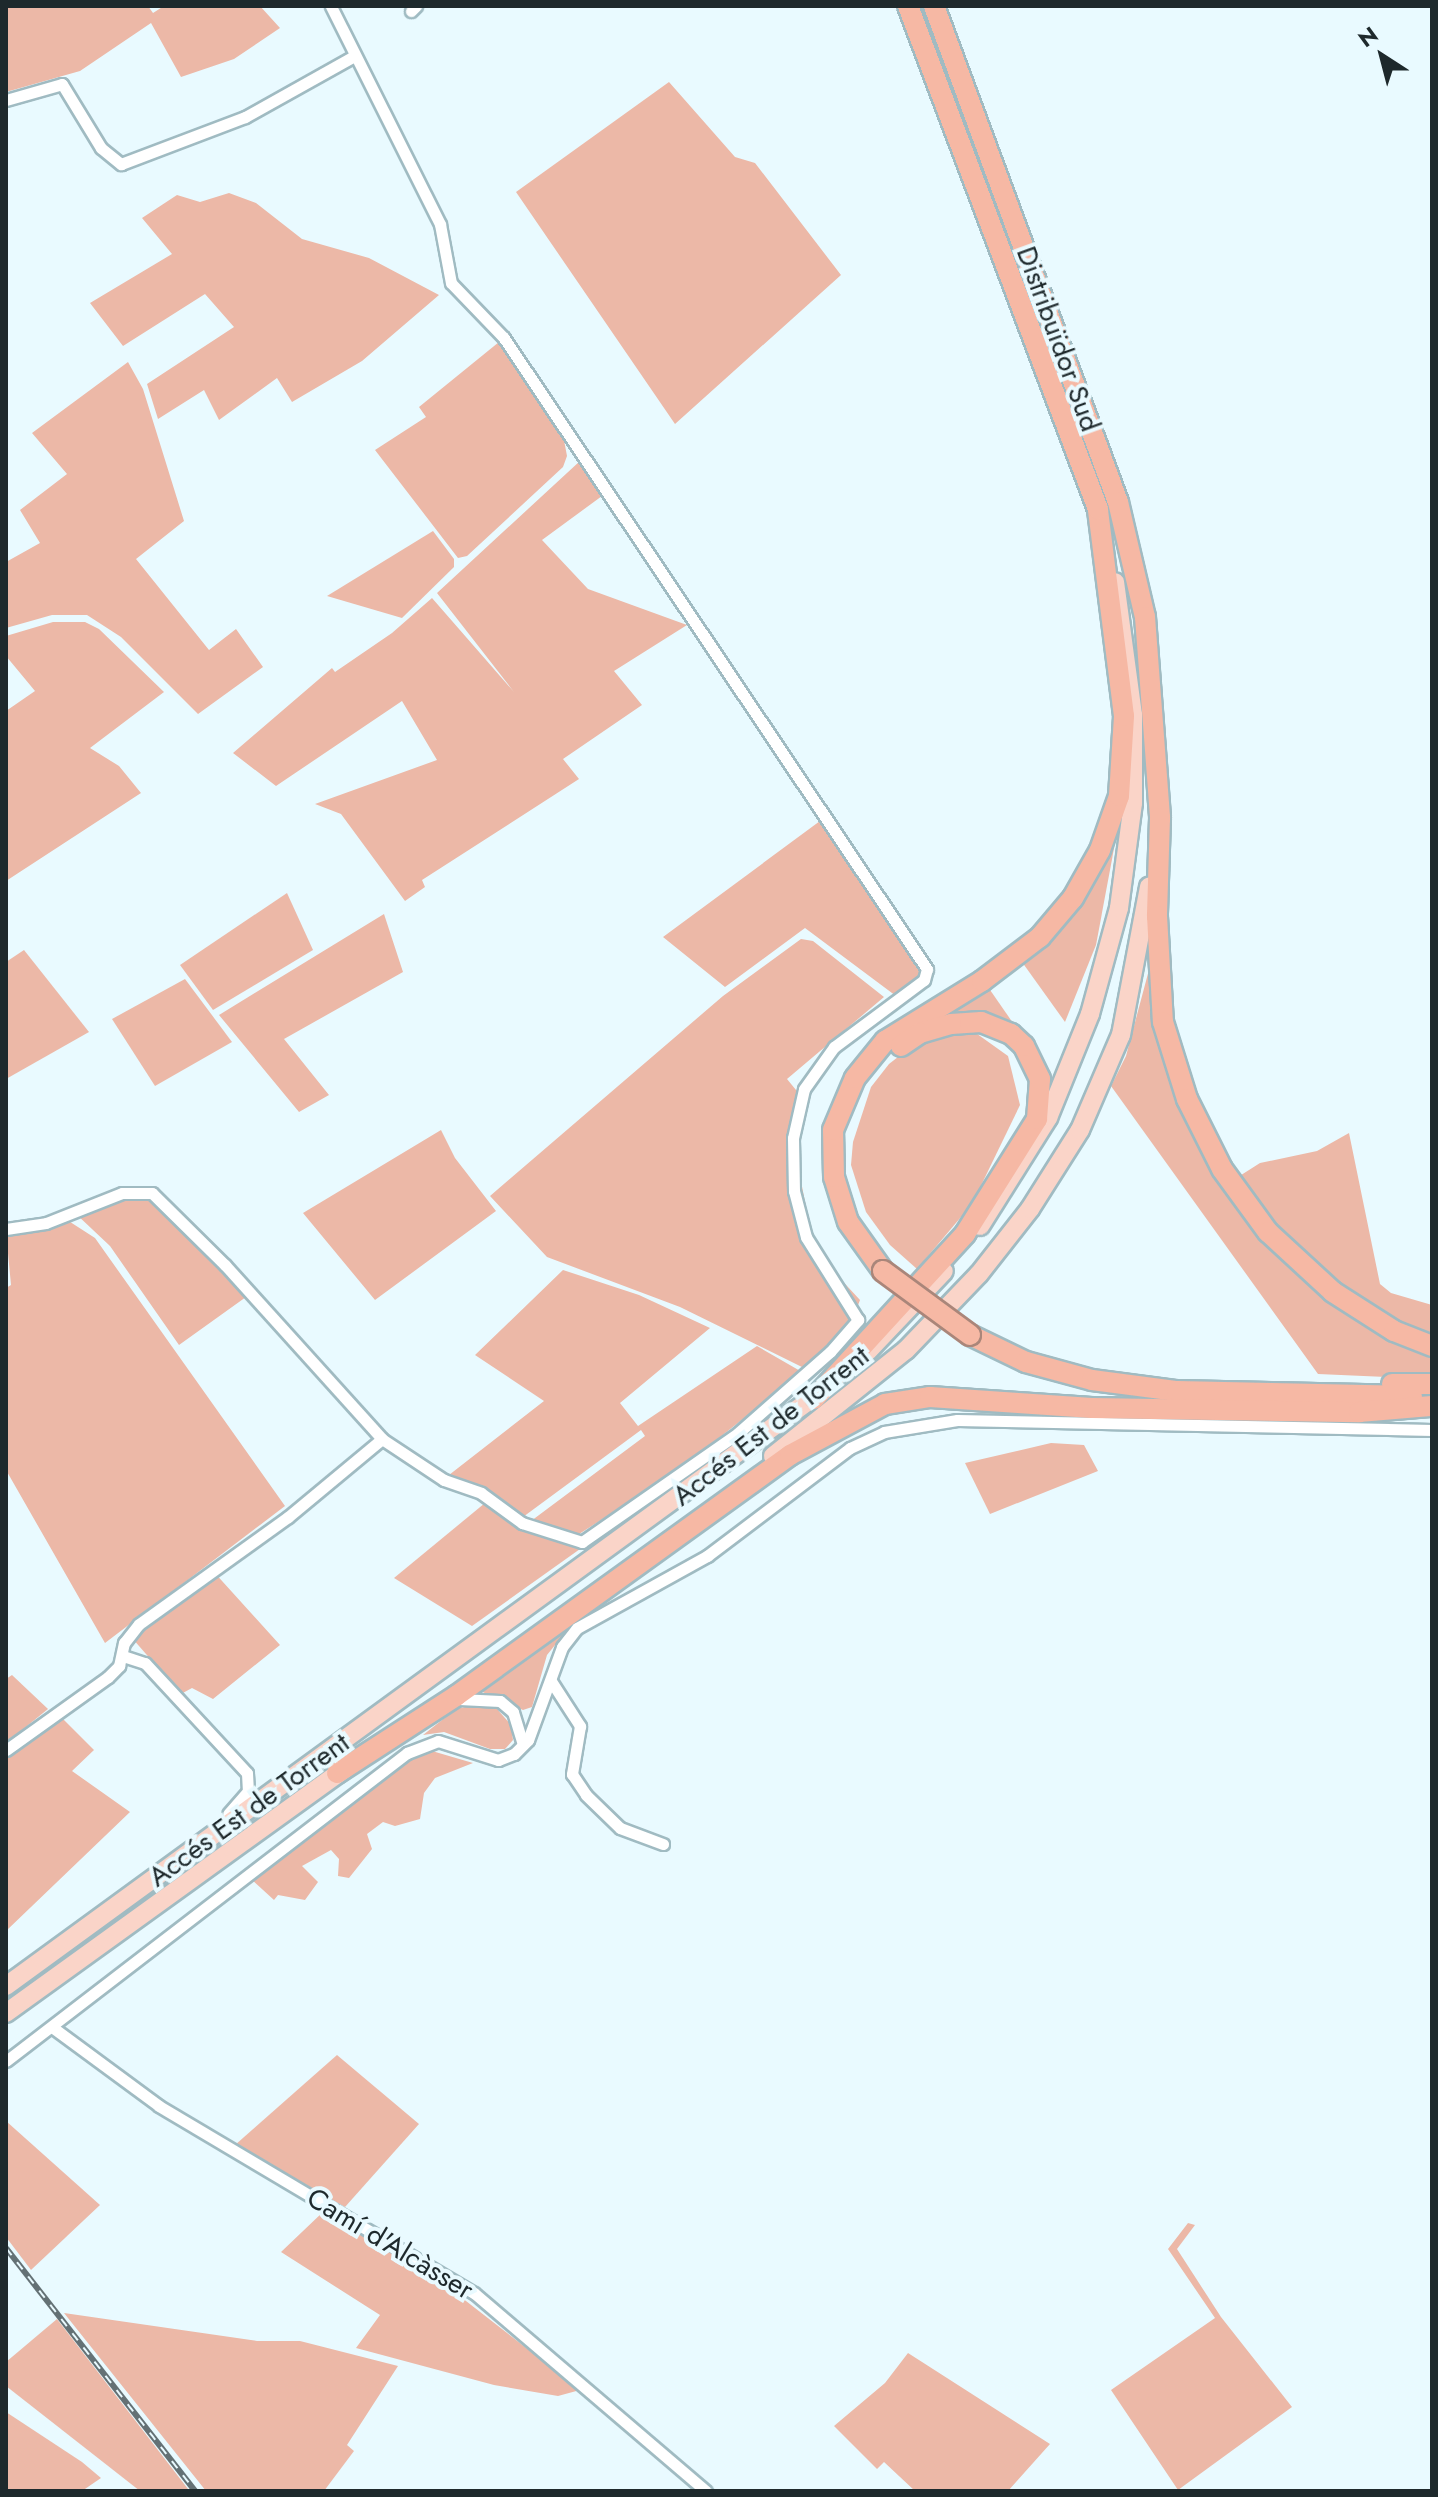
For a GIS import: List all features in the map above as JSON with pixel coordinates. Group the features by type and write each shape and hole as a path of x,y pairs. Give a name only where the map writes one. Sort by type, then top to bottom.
{"highway":[{"name":"Distribuïdor Sud","path":"888,1267 848,1222 834,1177 833,1130 855,1078 885,1041 982,981 1040,937 1073,898 1100,850 1119,796 1124,716 1098,509 908,6"},
{"name":"Distribuïdor Sud","path":"934,6 1118,502 1145,617 1153,680 1163,1022 1187,1099 1222,1169 1268,1232 1333,1292 1394,1331 1432,1346"},
{"path":"814,1399 965,1234 1037,1119 1040,1079 1024,1046 995,1026 966,1022 920,1033 864,1082 845,1136 845,1173 857,1210 888,1267 974,1331 1026,1362 1120,1384 1177,1391 1432,1397"},
{"path":"974,1331 1089,1368 1174,1378 1432,1384"},
{"path":"337,1773 447,1702 790,1455 885,1404 955,1397 1092,1408 1359,1412 1432,1406"}],"main road":[{"name":"Accés Est de Torrent","path":"6,1986 814,1399 890,1332 958,1256 1007,1188 1048,1118 1090,1014 1119,908 1133,803 1133,715 1124,620 1098,509"},
{"name":"Accés Est de Torrent","path":"6,2013 829,1416 906,1350 979,1274 1030,1209 1080,1130 1121,1035 1148,907 1153,680"}],"street":[{"path":"6,1229 46,1223 122,1193 152,1193 225,1265 382,1439 444,1480 481,1493 522,1523 582,1542 738,1433 830,1352 858,1320 806,1237 794,1191 793,1138 804,1089 834,1047 924,980 927,969 504,338 451,283 440,224 331,6"},
{"path":"6,100 62,84 101,148 121,164 245,117 354,56"},
{"path":"6,2061 246,1872 407,1753 438,1741 498,1760 523,1745 543,1707 562,1647 577,1628 707,1556 850,1448 911,1424 957,1420 1432,1430"},
{"path":"6,1750 108,1677 123,1656 129,1634 139,1624 288,1517 382,1439"},
{"path":"123,1656 145,1663 247,1773 248,1791 235,1809 144,1886"},
{"path":"551,1681 580,1726 572,1774 586,1795 620,1828 663,1844"},
{"path":"447,1702 487,1698 513,1712 531,1714 543,1707"},
{"path":"513,1712 523,1745"},
{"name":"Camí d'Alcàsser","path":"52,2027 159,2106 474,2293 706,2491"}],"shaded area":[{"path":"6,6 148,6 153,13 164,6 260,6 280,28 234,59 181,77 151,23 80,71 6,92"},
{"path":"669,82 735,157 755,163 841,275 675,424 516,192"},
{"path":"229,193 256,203 302,239 369,258 439,295 362,361 292,402 277,378 219,420 204,390 158,419 147,384 234,327 205,294 123,346 90,303 172,254 142,218 177,195 200,202"},
{"path":"499,342 564,440 567,456 563,467 467,556 458,558 375,450 426,417 419,407"},
{"path":"128,362 143,389 184,521 136,559 209,650 236,629 263,667 198,714 121,637 87,615 52,615 6,628 6,562 40,543 20,510 67,474 32,433"},
{"path":"580,461 602,496 542,540 588,589 687,625 614,671 642,705 563,759 579,779 422,880 425,887 405,901 341,814 315,804 437,760 402,701 276,786 233,753 332,668 335,672 392,633 432,598 514,692 437,593"},
{"path":"433,531 454,559 454,567 402,618 327,596"},
{"path":"53,622 85,622 99,629 164,692 90,748 119,766 141,793 6,881 6,711 35,691 6,656 6,636"},
{"path":"820,821 932,978 896,996 805,928 725,987 663,937"},
{"path":"1118,827 1096,945 1065,1022 1022,962"},
{"path":"287,893 313,950 213,1010 180,965"},
{"path":"384,914 403,972 284,1039 329,1095 299,1112 219,1015"},
{"path":"801,939 813,941 884,997 787,1079 805,1101 796,1156 812,1237 835,1273 860,1300 849,1329 806,1369 680,1307 547,1257 490,1196 723,996"},
{"path":"24,950 89,1032 6,1079 6,962"},
{"path":"1150,966 1166,1054 1263,1236 1432,1355 1432,1379 1318,1374 1111,1086 1126,1056"},
{"path":"185,979 232,1042 155,1086 112,1019"},
{"path":"988,987 1022,1036 931,1019"},
{"path":"957,1030 973,1031 1008,1056 1020,1105 972,1204 917,1269 890,1245 866,1212 851,1165 853,1142 871,1087 889,1064 912,1046"},
{"path":"441,1130 455,1158 496,1211 375,1300 303,1213"},
{"path":"1349,1133 1380,1284 1391,1293 1432,1305 1432,1340 1343,1291 1276,1228 1238,1177 1260,1163 1317,1151"},
{"path":"147,1196 168,1211 246,1297 179,1345 110,1246 75,1213 116,1199"},
{"path":"64,1218 95,1238 285,1506 105,1643 6,1470 6,1288 11,1285 6,1232"},
{"path":"563,1270 639,1295 710,1328 620,1403 638,1426 757,1346 802,1372 676,1472 576,1536 531,1521 645,1436 641,1430 523,1517 449,1475 544,1401 475,1355"},
{"path":"1051,1443 1084,1445 1098,1471 990,1514 965,1463"},
{"path":"485,1503 580,1549 472,1626 394,1578"},
{"path":"213,1571 280,1645 213,1699 192,1688 181,1694 132,1638"},
{"path":"576,1619 547,1655 532,1707 523,1710 478,1690"},
{"path":"12,1675 48,1709 6,1743 6,1679"},
{"path":"478,1704 497,1709 511,1725 513,1740 505,1749 490,1749 444,1732 423,1735 456,1709"},
{"path":"61,1717 94,1750 72,1771 130,1812 6,1931 6,1754"},
{"path":"432,1751 473,1763 435,1778 424,1793 420,1819 395,1826 383,1822 367,1834 372,1849 349,1878 338,1876 339,1859 331,1850 302,1866 318,1882 305,1900 278,1895 274,1900 251,1879 416,1756"},
{"path":"337,2055 419,2124 345,2207 235,2145"},
{"path":"6,2121 100,2205 31,2270 6,2237"},
{"path":"324,2211 457,2294 580,2390 558,2396 494,2385 356,2348 380,2315 281,2252"},
{"path":"1188,2223 1195,2225 1177,2249 1221,2317 1292,2407 1178,2490 1111,2390 1215,2318 1168,2249"},
{"path":"64,2313 257,2341 300,2341 398,2366 347,2445 354,2451 324,2491 206,2491"},
{"path":"57,2319 188,2489 186,2491 140,2491 6,2386 6,2362"},
{"path":"908,2353 1050,2444 1008,2491 915,2491 884,2462 877,2469 834,2426 885,2383"},
{"path":"6,2412 101,2478 82,2491 6,2491"}],"railway":[{"path":"6,2248 195,2491"}]}
